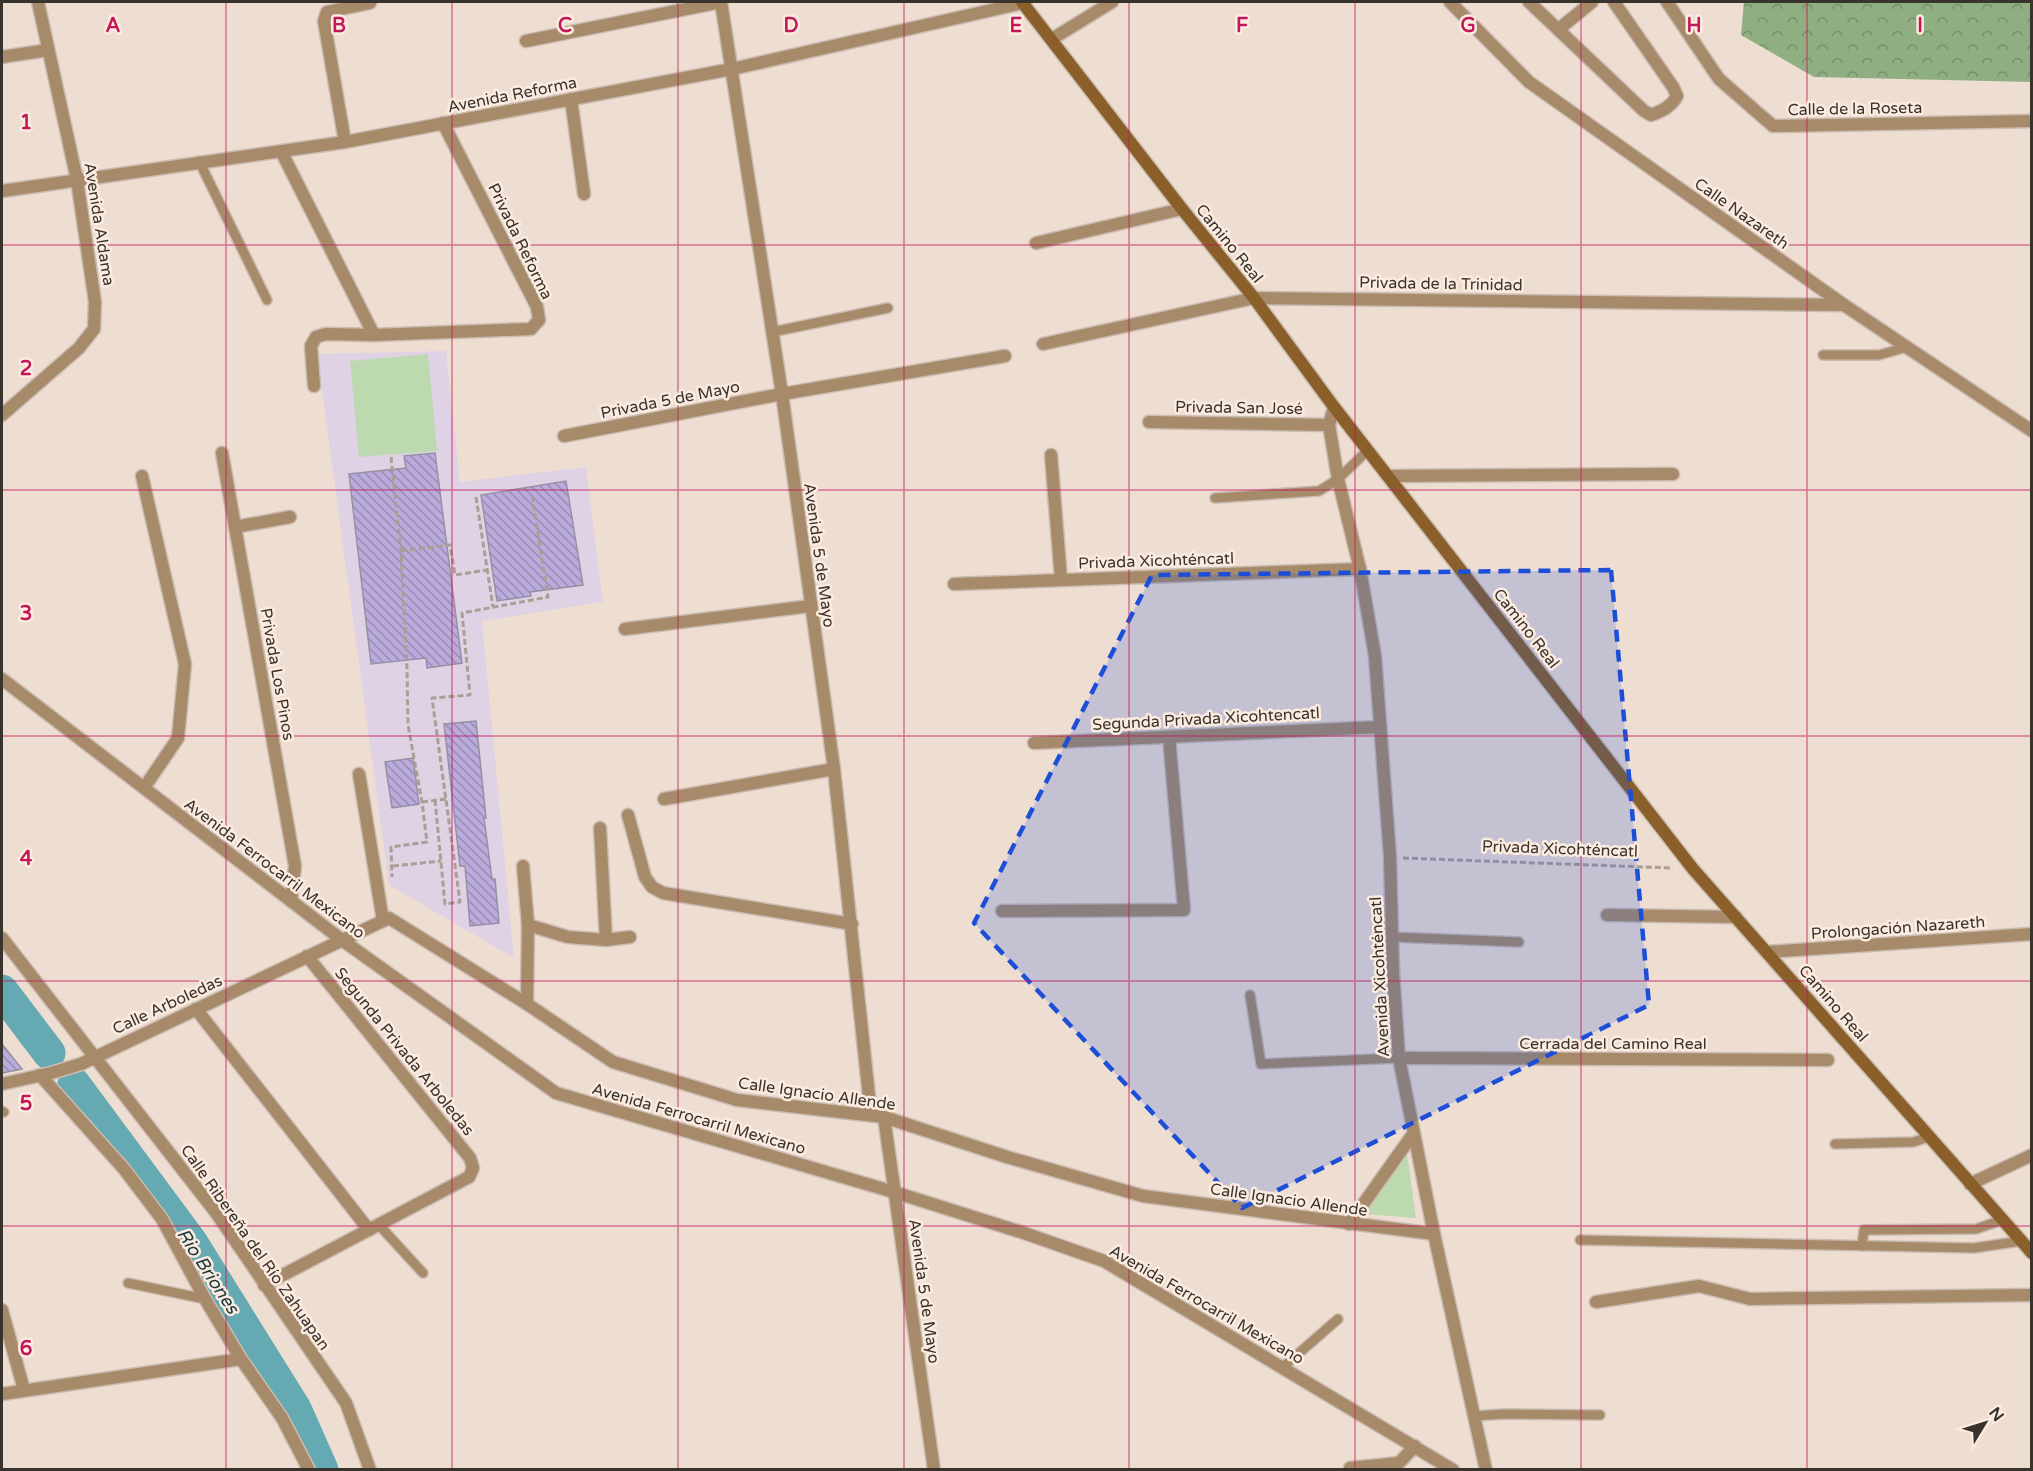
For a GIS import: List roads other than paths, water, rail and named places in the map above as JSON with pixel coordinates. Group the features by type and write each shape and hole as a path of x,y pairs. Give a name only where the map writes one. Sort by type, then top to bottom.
{"main road":[{"name":"Camino Real","path":"1023,2 1693,869 2031,1253"}],"street":[{"name":"Avenida Aldama","path":"2,415 79,348 94,329 95,302 77,180 38,2"},
{"path":"526,40 721,2"},
{"name":"Avenida 5 de Mayo","path":"721,2 782,394 834,769 871,1115"},
{"name":"Avenida Reforma","path":"2,191 199,161 345,142 732,69 1023,2"},
{"path":"1052,39 1112,2"},
{"name":"Calle Nazareth","path":"1450,2 1529,82 1844,305 2031,430"},
{"path":"1529,2 1644,111 1651,115 1673,104 1677,96 1674,87 1614,2"},
{"path":"1559,29 1592,2"},
{"name":"Calle de la Roseta","path":"1667,2 1719,79 1773,126 2031,122"},
{"path":"345,142 324,21 327,12 370,3"},
{"path":"2,57 48,50"},
{"path":"571,99 584,194"},
{"name":"Privada Reforma","path":"314,386 311,346 316,337 326,334 374,335 531,329 539,320 537,308 443,123"},
{"path":"281,151 374,335"},
{"path":"1036,243 1182,209"},
{"name":"Privada de la Trinidad","path":"1043,344 1254,298 1844,305"},
{"name":"Privada 5 de Mayo","path":"564,436 782,394 1005,356"},
{"name":"Avenida Xicohténcatl","path":"1334,407 1329,425 1338,479 1360,569 1375,656 1390,857 1399,1058 1434,1234 1486,1470"},
{"name":"Privada San José","path":"1149,422 1329,425"},
{"name":"Privada Los Pinos","path":"222,453 295,866 291,901"},
{"path":"1051,455 1061,579"},
{"path":"1389,476 1672,474"},
{"path":"142,476 185,664 178,738 144,788"},
{"path":"235,526 290,517"},
{"name":"Privada Xicohténcatl","path":"954,584 1360,569"},
{"path":"625,629 810,606"},
{"name":"Avenida Ferrocarril Mexicano","path":"2,679 342,940 556,1093 894,1192 1104,1261 1453,1470"},
{"name":"Segunda Privada Xicohtencatl","path":"1034,742 1380,727"},
{"path":"1002,911 1184,910 1169,736"},
{"path":"664,799 834,769"},
{"path":"342,940 383,921 358,774"},
{"path":"628,815 645,877 652,887 663,892 852,924"},
{"path":"600,828 606,940"},
{"path":"523,866 528,925 527,1004"},
{"path":"1607,915 1736,918"},
{"name":"Calle Ignacio Allende","path":"383,921 389,918 527,1004 613,1062 737,1100 884,1117 1008,1157 1143,1196 1434,1234"},
{"path":"528,925 568,937 606,940 630,937"},
{"name":"Prolongación Nazareth","path":"1767,952 2031,934"},
{"name":"Calle Ribereña del Río Zahuapan","path":"2,938 217,1214 346,1403 370,1470"},
{"name":"Calle Arboledas","path":"2,1084 81,1064 342,940"},
{"name":"Segunda Privada Arboledas","path":"307,956 470,1158 473,1168 468,1178 374,1227"},
{"path":"196,1009 374,1227 264,1285"},
{"name":"Cerrada del Camino Real","path":"1399,1058 1828,1060"},
{"path":"40,1075 124,1169 162,1219 205,1299 241,1359 282,1418 309,1470"},
{"name":"Avenida 5 de Mayo","path":"884,1117 934,1470"},
{"path":"1348,1224 1413,1134"},
{"path":"1970,1184 2029,1161"},
{"path":"1596,1302 1699,1286 1750,1299 2031,1295"},
{"path":"2,1310 24,1390"},
{"path":"2,1394 241,1359"},
{"path":"1350,1468 1399,1463 1414,1446"}],"lane":[{"path":"199,161 267,300"},
{"path":"772,332 888,308"},
{"path":"1823,355 1879,355 1907,347"},
{"path":"1215,498 1319,490 1338,479 1368,450"},
{"path":"1392,938 1519,942"},
{"path":"1250,995 1261,1064 1399,1058"},
{"path":"1835,1144 1913,1143 1929,1137"},
{"path":"1862,1246 1864,1230 1976,1229 2002,1220"},
{"path":"374,1227 423,1273"},
{"path":"1580,1240 1974,1248 2020,1241"},
{"path":"128,1283 205,1299"},
{"path":"1282,1367 1338,1319"},
{"path":"1474,1416 1600,1414"}],"waterway":[{"name":"Rio Briones","path":"2,991 49,1053"},
{"name":"Rio Briones","path":"74,1084 191,1242 295,1409 322,1470"}]}
